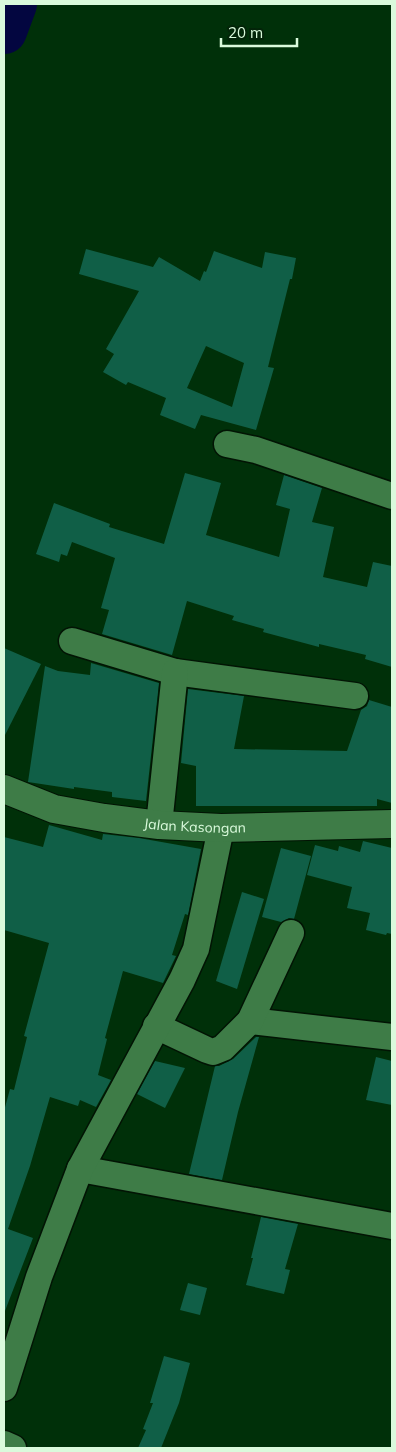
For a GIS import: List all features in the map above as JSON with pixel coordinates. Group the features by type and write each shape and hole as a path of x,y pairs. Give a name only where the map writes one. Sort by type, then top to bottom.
{"main road":[{"name":"Jalan Kasongan","path":"4,789 54,809 160,825 221,828 392,824"}],"street":[{"path":"227,444 256,450 392,496"},
{"path":"72,641 175,672 355,696"},
{"path":"160,825 175,672"},
{"path":"4,1388 39,1277 80,1170 196,949 221,828"},
{"path":"156,1026 213,1052 223,1048 250,1021 291,934"},
{"path":"250,1021 392,1037"},
{"path":"80,1170 392,1226"},
{"path":"4,1444 13,1448"}],"building":[{"path":"86,249 153,267 159,257 200,281 204,271 206,272 214,251 262,268 265,252 296,258 268,367 274,368 256,430 201,415 195,429 160,415 166,398 128,382 126,385 103,372 114,354 106,349 139,291 79,274","holes":["206,346 244,363 232,407 187,388"]},
{"path":"185,473 221,483 206,535 279,557 290,509 276,505 284,475 322,488 312,522 334,527 323,577 367,587 373,562 392,566 392,667 365,659 366,655 319,644 319,647 263,632 264,629 232,620 234,616 187,601 172,655 102,634 109,610 101,608 115,558 72,542 67,556 61,554 59,562 36,554 54,503 110,524 109,527 164,544"},
{"path":"4,648 41,664 4,737"},
{"path":"91,663 159,683 146,801 112,797 112,792 74,787 74,789 28,782 45,666 58,671 90,675"},
{"path":"188,689 244,696 234,749 347,751 361,710 367,706 369,700 392,707 392,803 377,799 377,806 196,806 196,766 181,763"},
{"path":"49,825 102,840 103,834 201,849 188,915 185,914 172,955 176,956 163,983 123,971 105,1038 107,1039 98,1075 111,1080 96,1107 80,1100 78,1106 50,1097 30,1166 8,1229 33,1238 5,1311 4,1111 10,1089 14,1090 27,1037 24,1036 49,943 4,930 4,837 43,847"},
{"path":"363,841 392,848 392,934 387,933 386,935 366,930 370,913 347,908 352,887 307,875 315,845 338,851 339,846 360,852"},
{"path":"281,848 311,856 294,919 289,918 281,922 262,917"},
{"path":"242,892 264,899 237,989 216,981"},
{"path":"256,1037 259,1037 238,1112 222,1180 189,1174 215,1066 233,1059"},
{"path":"376,1057 392,1061 392,1105 366,1100"},
{"path":"155,1061 185,1068 165,1108 137,1094"},
{"path":"261,1217 298,1224 285,1269 290,1270 284,1294 246,1285"},
{"path":"188,1283 207,1288 200,1315 180,1310"},
{"path":"164,1356 190,1363 179,1403 161,1448 138,1448 146,1430 143,1429 153,1403 150,1403"}],"waterway":[{"path":"4,31 14,4"}]}
